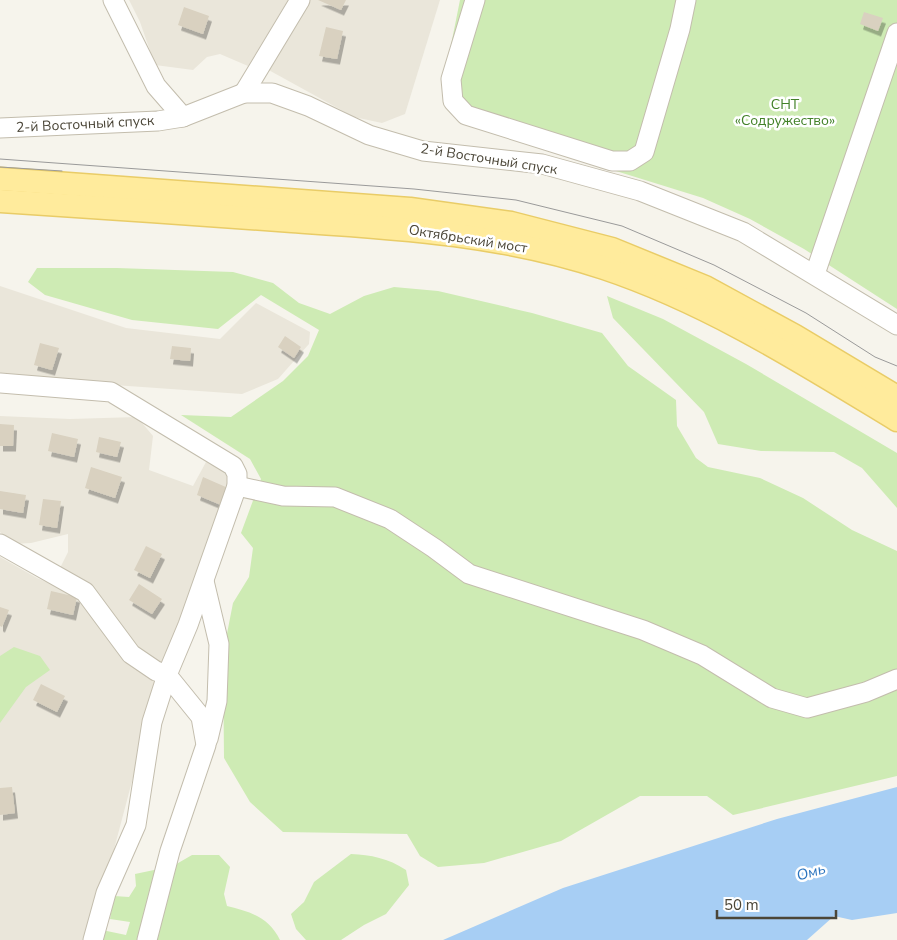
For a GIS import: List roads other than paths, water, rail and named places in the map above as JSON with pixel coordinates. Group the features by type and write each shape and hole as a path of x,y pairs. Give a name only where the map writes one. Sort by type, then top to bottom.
{"main road":[{"name":"Октябрьский мост","path":"0,179 410,209 511,223 612,249 705,287 795,336 897,397"},
{"name":"Октябрьский мост","path":"0,201 410,229 508,242 604,268 697,305 786,353 897,420"}],"street":[{"path":"113,0 156,86 183,117"},
{"path":"244,93 300,0"},
{"path":"475,0 451,79 454,101 466,115 612,161 630,161 644,152 680,30 686,0"},
{"path":"815,274 897,33"},
{"name":"2-й Восточный спуск","path":"0,128 158,121 183,117 244,93 272,93 308,106 369,135 423,150 542,164 640,191 743,232 897,324"},
{"path":"0,383 112,392 233,466 237,474 238,486 204,581 167,675 152,722 136,825 106,893 93,940"},
{"path":"238,486 283,496 335,497 390,520 434,548 469,574 643,630 702,655 772,698 806,708 866,692 897,679"},
{"path":"0,544 84,592 131,654 156,671 167,675 201,717 206,745"},
{"path":"147,940 170,851 206,745 217,701 219,644 204,581"}],"water":[{"name":"Омь","path":"897,787 897,913 852,920 834,916 807,940 443,940 563,888 777,819"}],"tram line":[{"path":"0,159 414,189 516,200 622,226 714,265 806,313 875,357 897,366"},
{"path":"0,167 62,171"}],"park label":[{"name":"СНТ «Содружество»","path":"785,112"}]}
